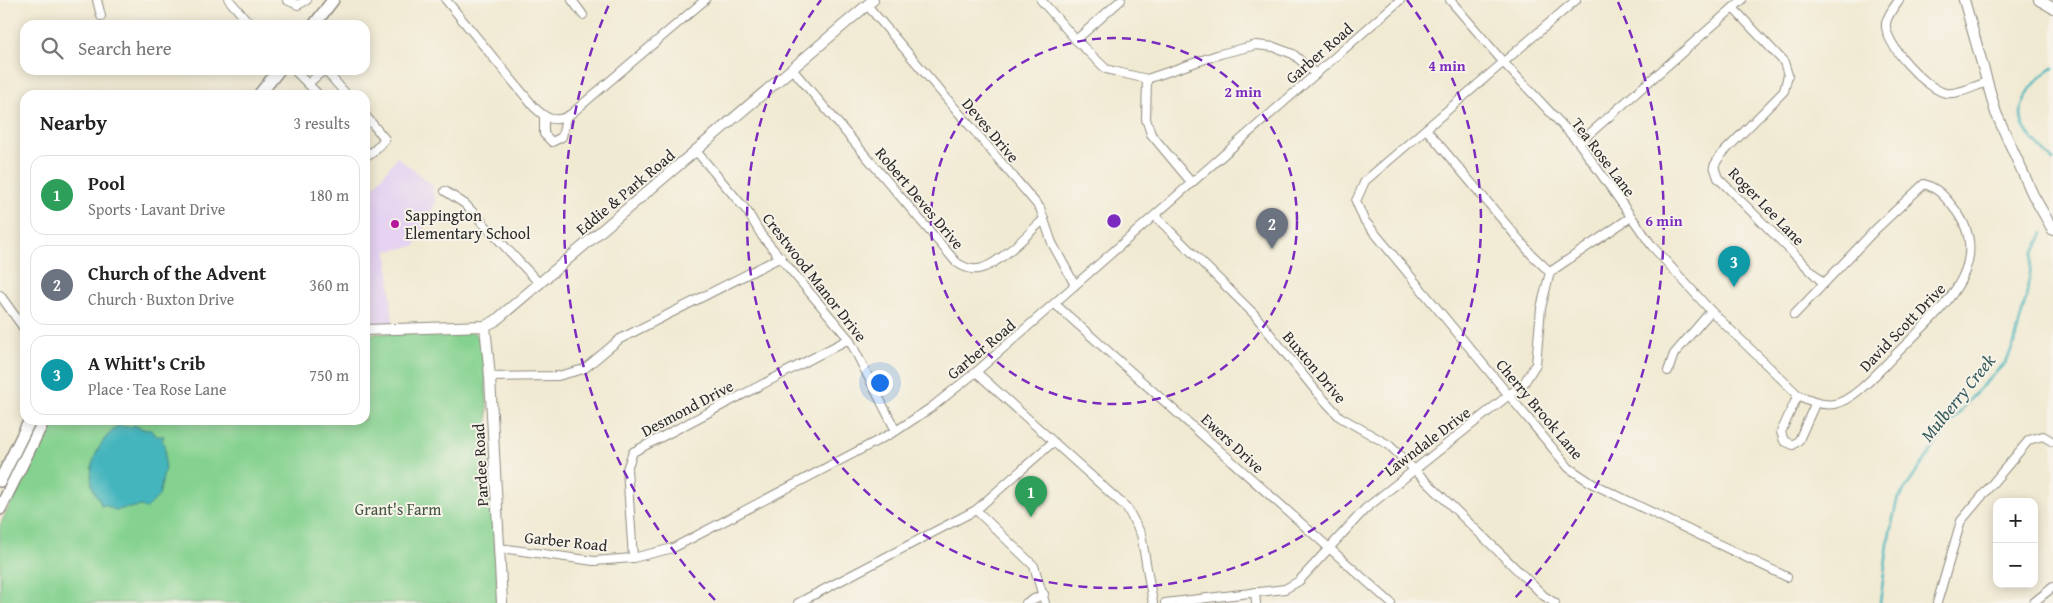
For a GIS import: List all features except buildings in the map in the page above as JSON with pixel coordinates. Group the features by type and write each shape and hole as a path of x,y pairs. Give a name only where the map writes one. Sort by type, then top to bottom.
{"main road":[{"path":"318,20 333,0"},
{"path":"263,90 275,75"},
{"path":"0,481 4,466 27,425"},
{"path":"0,509 4,492 41,425"}],"street":[{"path":"97,0 101,16"},
{"path":"229,0 247,20"},
{"path":"287,0 298,5 307,0"},
{"path":"447,0 465,26 544,117 555,120 566,118 706,0"},
{"path":"572,0 583,15"},
{"path":"1041,0 1076,40 1106,69 1147,79 1220,54 1256,45 1274,47 1293,54 1316,74"},
{"path":"1076,40 1121,0"},
{"name":"Garber Road","path":"500,548 594,561 633,558 673,548 896,431 932,407 1056,304 1191,182 1399,0"},
{"name":"Tea Rose Lane","path":"1450,0 1504,63 1580,142 1652,246 1711,311 1798,395 1807,401"},
{"path":"1576,0 1426,129 1532,255 1550,272 1631,217"},
{"path":"1580,142 1742,0"},
{"path":"1899,0 1891,11 1886,24 1888,37 1893,47 1931,86 1946,93 1987,82"},
{"path":"1964,0 1987,82 2003,129 2042,213 2053,230"},
{"path":"2039,0 2053,8"},
{"name":"Eddie & Park Road","path":"370,330 485,326 496,322 870,3"},
{"name":"Deves Drive","path":"870,3 1040,208 1052,243 1075,285"},
{"name":"Roger Lee Lane","path":"1733,8 1784,62 1788,75 1784,91 1720,156 1714,166 1718,178 1823,283"},
{"name":"Robert Deves Drive","path":"792,69 956,262 966,268 979,270 991,265 1044,219"},
{"path":"300,75 315,90"},
{"path":"309,83 318,75"},
{"path":"329,75 342,90"},
{"path":"1147,79 1146,119 1151,134 1191,182"},
{"path":"544,117 544,134 552,142 562,137 566,118"},
{"path":"370,121 385,139 370,153"},
{"name":"Cherry Brook Lane","path":"1426,129 1365,182 1356,201 1364,220 1569,468 1593,484 1787,578"},
{"name":"Crestwood Manor Drive","path":"696,151 747,211 762,236 849,339 896,431"},
{"name":"David Scott Drive","path":"1807,401 1816,404 1835,404 1862,388 1953,296 1960,284 1969,252 1968,233 1962,218 1939,191 1924,184 1911,194 1823,283"},
{"path":"445,191 465,204 540,284"},
{"name":"Buxton Drive","path":"1155,216 1254,314 1316,391 1340,417 1389,445 1416,469 1544,596 1555,603"},
{"path":"490,377 558,376 584,369 620,339 781,257"},
{"name":"Lawndale Drive","path":"1164,603 1293,586 1365,509 1390,487 1416,469 1524,384 1536,364 1541,308 1550,272"},
{"path":"1794,315 1823,283"},
{"path":"0,295 20,323"},
{"name":"Ewers Drive","path":"1056,304 1391,603"},
{"path":"1668,371 1674,354 1711,311"},
{"name":"Pardee Road","path":"485,326 490,377 502,603"},
{"name":"Desmond Drive","path":"633,558 627,470 632,452 849,339"},
{"path":"976,372 1127,508 1141,534 1153,603"},
{"path":"1798,395 1781,432 1784,441 1792,444 1799,440 1816,404"},
{"path":"1937,603 1961,521 2029,440 2043,436 2053,442"},
{"path":"798,603 976,510 1053,442"},
{"path":"976,510 1034,566 1044,594 1045,603"},
{"path":"2033,603 2053,587"},
{"path":"1255,592 1256,603"},
{"path":"1026,603 1044,594"}],"shaded area":[{"name":"Sappington Elementary School","path":"397,157 434,187 433,193 436,201 415,246 387,251 393,325 370,325 370,192"}],"green space":[{"name":"Grant's Farm","path":"469,331 477,335 484,352 498,603 0,603 0,525 50,425 370,425 370,334"}],"water":[{"path":"133,425 146,430 149,428 156,436 164,436 162,441 165,444 165,468 159,496 146,509 142,506 115,510 105,505 101,506 91,480 91,471 96,454 111,431 118,426 131,427"}],"waterway":[{"name":"Mulberry Creek","path":"2053,68 2038,80 2026,96 2021,114 2022,123 2027,132 2053,161"},
{"name":"Mulberry Creek","path":"1880,603 1889,537 1897,501 1948,426 1978,390 2006,362 2014,344 2026,298 2033,255 2043,233"}],"place":[{"name":"Sappington Elementary School","path":"395,224"},
{"name":"Church of the Advent","path":"1272,249"},
{"name":"A Whitt's Crib","path":"1734,287"},
{"name":"Pool","path":"1031,517"}]}
